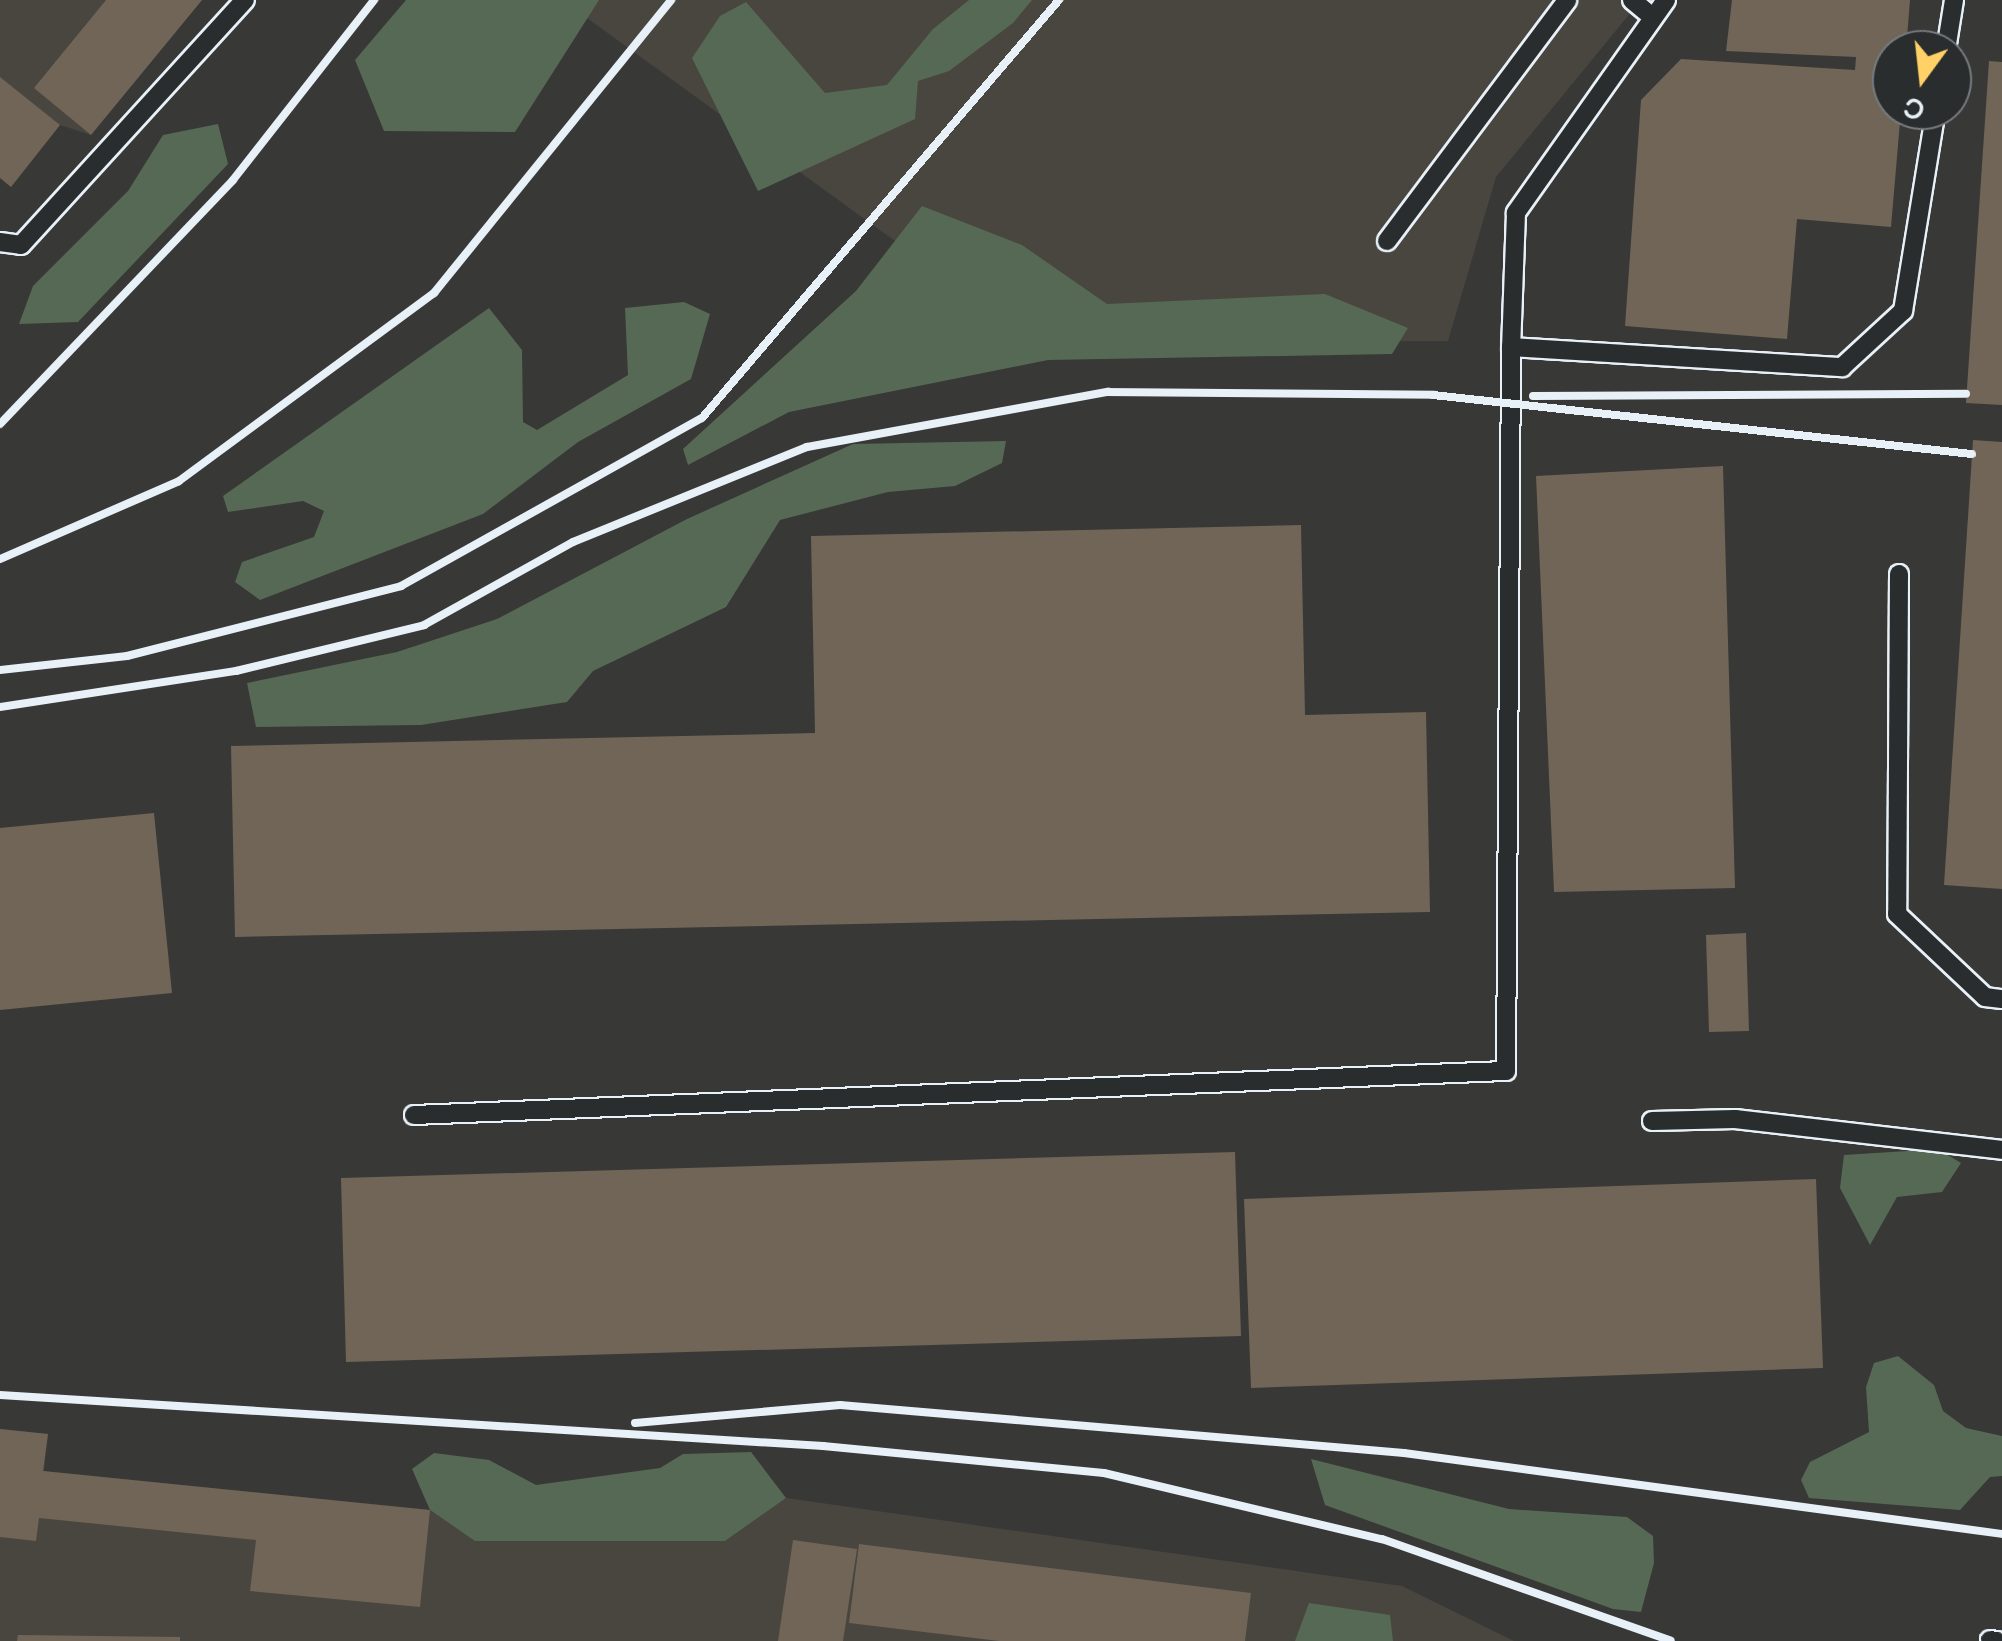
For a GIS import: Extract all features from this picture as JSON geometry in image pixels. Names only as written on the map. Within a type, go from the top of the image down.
[{"type":"lane","points":[[0,242],[21,245],[244,0]]},
{"type":"lane","points":[[1387,241],[1567,0]]},
{"type":"lane","points":[[1632,0],[1652,17]]},
{"type":"lane","points":[[414,1115],[1506,1071],[1516,213],[1666,0]]},
{"type":"lane","points":[[1949,30],[1954,0]]},
{"type":"lane","points":[[1512,347],[1842,366],[1903,311],[1933,130]]},
{"type":"lane","points":[[1899,574],[1897,914],[1985,997],[2002,999]]},
{"type":"lane","points":[[1652,1121],[1735,1119],[2002,1150]]},
{"type":"shaded area","points":[[0,0],[202,0],[91,135],[60,125],[11,187],[0,178]]},
{"type":"shaded area","points":[[562,0],[1641,0],[1496,177],[1448,341],[1033,341]]},
{"type":"shaded area","points":[[0,1429],[48,1434],[44,1471],[430,1510],[476,1541],[725,1541],[786,1498],[1402,1586],[1514,1641],[0,1641]]},
{"type":"green space","points":[[406,0],[599,0],[515,132],[384,131],[355,60]]},
{"type":"green space","points":[[969,0],[1032,0],[1013,23],[949,71],[918,81],[915,119],[758,191],[692,58],[720,16],[746,2],[825,93],[887,85],[933,29]]},
{"type":"green space","points":[[218,124],[228,164],[78,322],[19,324],[33,286],[128,191],[163,135]]},
{"type":"green space","points":[[922,206],[1022,245],[1107,304],[1325,294],[1408,328],[1392,354],[1048,360],[789,412],[688,465],[683,449],[856,291]]},
{"type":"green space","points":[[684,302],[710,314],[691,379],[578,442],[483,514],[260,600],[235,582],[242,562],[314,537],[324,511],[303,501],[228,512],[223,496],[489,308],[522,350],[523,422],[537,430],[628,375],[625,308]]},
{"type":"green space","points":[[1006,441],[1002,463],[955,486],[888,492],[780,520],[726,607],[593,671],[567,702],[421,725],[256,727],[247,683],[397,652],[497,619],[687,519],[853,444]]},
{"type":"green space","points":[[1938,1149],[1961,1163],[1942,1192],[1897,1197],[1870,1245],[1840,1188],[1844,1155]]},
{"type":"green space","points":[[1898,1356],[1934,1385],[1943,1411],[1966,1428],[2002,1436],[2002,1476],[1990,1477],[1960,1510],[1809,1498],[1801,1480],[1810,1462],[1869,1432],[1866,1387],[1874,1363]]},
{"type":"green space","points":[[751,1452],[786,1498],[725,1541],[475,1541],[430,1510],[412,1469],[434,1453],[489,1460],[536,1485],[660,1468],[683,1454]]},
{"type":"green space","points":[[1311,1459],[1509,1509],[1627,1517],[1653,1536],[1654,1563],[1641,1612],[1613,1609],[1325,1505]]},
{"type":"green space","points":[[1309,1603],[1390,1615],[1393,1641],[1295,1641]]},
{"type":"building","points":[[106,0],[202,0],[91,135],[34,88]]},
{"type":"building","points":[[1732,0],[1910,0],[1908,30],[1872,30],[1872,130],[1899,130],[1891,227],[1797,219],[1787,339],[1625,326],[1641,100],[1681,59],[1855,70],[1856,57],[1726,51]]},
{"type":"building","points":[[1989,61],[2002,62],[2002,405],[1966,403]]},
{"type":"building","points":[[0,77],[60,125],[11,187],[0,178]]},
{"type":"building","points":[[1973,440],[2002,442],[2002,889],[1944,885]]},
{"type":"building","points":[[1723,466],[1735,888],[1554,892],[1536,476]]},
{"type":"building","points":[[1301,525],[1305,715],[1426,712],[1430,912],[235,937],[231,746],[815,733],[811,536]]},
{"type":"building","points":[[154,813],[172,993],[0,1010],[0,828]]},
{"type":"building","points":[[1746,933],[1749,1031],[1709,1032],[1706,935]]},
{"type":"building","points":[[1235,1152],[1241,1336],[346,1362],[341,1178]]},
{"type":"building","points":[[1816,1179],[1823,1368],[1251,1388],[1244,1199]]},
{"type":"building","points":[[0,1429],[48,1434],[43,1471],[430,1510],[420,1607],[250,1591],[256,1540],[39,1518],[36,1541],[0,1537]]},
{"type":"building","points":[[793,1540],[857,1549],[843,1641],[778,1641]]},
{"type":"building","points":[[859,1544],[1251,1593],[1245,1641],[999,1641],[849,1623]]},
{"type":"building","points":[[18,1635],[180,1637],[180,1641],[17,1641]]},
{"type":"railway","points":[[0,424],[233,180],[374,0]]},
{"type":"railway","points":[[0,559],[179,481],[434,293],[671,0]]},
{"type":"railway","points":[[0,670],[127,656],[401,586],[702,418],[1059,0]]},
{"type":"railway","points":[[0,707],[236,671],[424,625],[573,542],[807,447],[1108,392],[1433,395],[1972,454]]},
{"type":"railway","points":[[1533,396],[1966,394]]},
{"type":"railway","points":[[0,1395],[823,1446],[1104,1473],[1382,1539],[1671,1641]]},
{"type":"railway","points":[[635,1423],[840,1405],[1404,1453],[2002,1534]]}]
